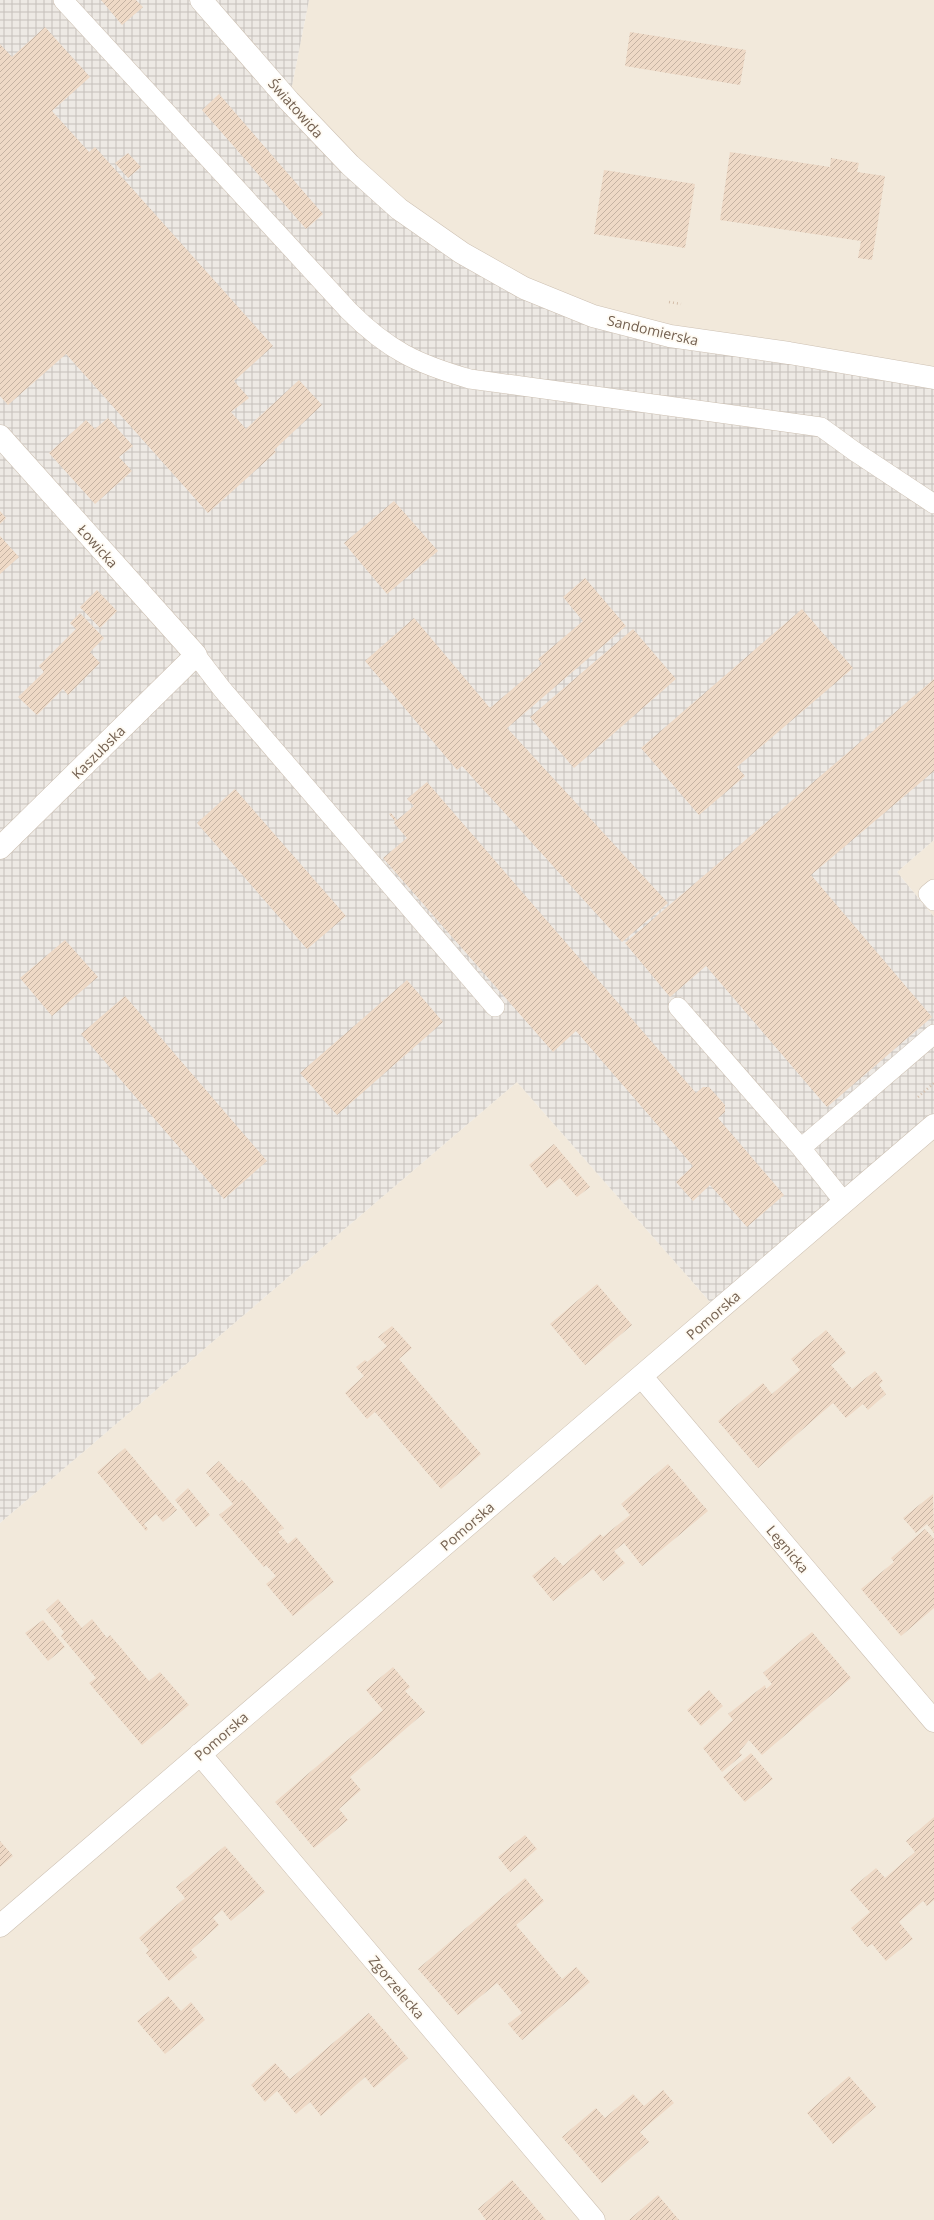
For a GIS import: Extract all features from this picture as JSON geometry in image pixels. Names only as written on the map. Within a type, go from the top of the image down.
[{"type":"street","name":"Światowida","points":[[201,0],[289,101],[350,165],[398,209]]},
{"type":"street","name":"Sandomierska","points":[[398,209],[462,253],[524,288],[593,316],[670,336],[789,353],[934,378]]},
{"type":"street","name":"Łowicka","points":[[0,436],[196,655]]},
{"type":"street","name":"Kaszubska","points":[[0,848],[196,655]]},
{"type":"street","name":"Pomorska","points":[[0,1926],[934,1125]]},
{"type":"street","name":"Legnicka","points":[[642,1377],[934,1721]]},
{"type":"street","name":"Zgorzelecka","points":[[200,1754],[594,2220]]},
{"type":"lane","points":[[63,0],[349,311],[370,332],[401,354],[444,371],[470,379],[822,427],[854,451],[934,504]]},
{"type":"lane","points":[[196,655],[222,689],[495,1007]]},
{"type":"lane","points":[[934,889],[928,894],[934,901]]},
{"type":"lane","points":[[678,1007],[801,1148],[844,1202]]},
{"type":"lane","points":[[801,1148],[934,1034]]},
{"type":"path","points":[[661,300],[682,305]]},
{"type":"shaded area","points":[[0,0],[309,0],[289,101],[399,209],[593,316],[934,378],[934,840],[897,872],[934,917],[934,1125],[718,1311],[517,1082],[0,1523]]},
{"type":"shaded area","points":[[309,0],[934,0],[934,378],[670,336],[462,253],[289,101]]},
{"type":"shaded area","points":[[934,840],[934,917],[897,872]]},
{"type":"shaded area","points":[[517,1082],[718,1311],[934,1125],[934,2220],[0,2220],[0,1523]]},
{"type":"building","points":[[101,0],[136,0],[143,7],[122,25]]},
{"type":"building","points":[[45,27],[90,77],[52,111],[89,152],[95,147],[273,346],[234,381],[249,398],[231,412],[246,429],[299,380],[322,405],[274,450],[276,452],[208,513],[66,354],[8,405],[0,396],[0,44],[12,57]]},
{"type":"building","points":[[630,32],[746,50],[740,85],[625,66]]},
{"type":"building","points":[[219,94],[323,214],[306,229],[202,110]]},
{"type":"building","points":[[730,152],[830,167],[831,158],[859,163],[857,172],[885,176],[872,260],[858,258],[861,241],[720,220]]},
{"type":"building","points":[[128,153],[141,167],[128,178],[115,163]]},
{"type":"building","points":[[604,170],[695,184],[685,248],[594,234]]},
{"type":"building","points":[[108,418],[133,446],[119,457],[132,471],[95,504],[49,453],[86,420],[95,429]]},
{"type":"building","points":[[394,501],[438,551],[387,594],[344,543]]},
{"type":"building","points":[[0,511],[6,518],[0,524]]},
{"type":"building","points":[[0,536],[19,557],[0,574]]},
{"type":"building","points":[[585,578],[626,626],[507,728],[668,903],[622,942],[462,766],[457,770],[365,661],[414,618],[490,708],[542,664],[538,659],[583,621],[563,597]]},
{"type":"building","points":[[97,590],[117,611],[100,628],[80,607]]},
{"type":"building","points":[[802,609],[853,668],[737,767],[745,776],[699,815],[641,748]]},
{"type":"building","points":[[80,613],[104,638],[90,652],[100,663],[68,695],[63,689],[37,715],[18,697],[44,672],[39,666],[76,629],[70,623]]},
{"type":"building","points":[[633,629],[676,679],[574,768],[530,717]]},
{"type":"building","points":[[934,679],[934,771],[811,875],[932,1017],[827,1107],[706,966],[670,997],[625,943]]},
{"type":"building","points":[[427,782],[696,1093],[703,1087],[709,1087],[725,1105],[725,1112],[718,1118],[784,1195],[747,1227],[710,1185],[693,1201],[676,1182],[693,1166],[576,1031],[553,1052],[383,858],[407,838],[394,823],[395,821],[389,814],[391,813],[397,820],[414,806],[407,799]]},
{"type":"building","points":[[235,789],[346,916],[307,949],[197,823]]},
{"type":"building","points":[[65,940],[98,977],[52,1016],[20,978]]},
{"type":"building","points":[[407,980],[443,1022],[337,1115],[300,1073]]},
{"type":"building","points":[[125,996],[267,1161],[224,1199],[81,1034]]},
{"type":"building","points":[[554,1144],[590,1187],[577,1197],[560,1178],[547,1188],[529,1165]]},
{"type":"building","points":[[597,1284],[632,1325],[585,1365],[550,1324]]},
{"type":"building","points":[[392,1326],[412,1348],[399,1359],[481,1454],[441,1489],[375,1412],[367,1419],[345,1393],[364,1376],[356,1367],[365,1360],[367,1362],[387,1346],[378,1337]]},
{"type":"building","points":[[826,1330],[846,1353],[831,1365],[852,1389],[875,1371],[883,1381],[879,1385],[886,1394],[868,1410],[863,1404],[846,1418],[833,1403],[758,1468],[718,1421],[763,1383],[772,1394],[800,1370],[791,1359]]},
{"type":"building","points":[[125,1448],[177,1510],[163,1522],[156,1514],[144,1524],[148,1529],[146,1531],[97,1472]]},
{"type":"building","points":[[219,1461],[239,1483],[242,1480],[284,1528],[278,1532],[288,1544],[296,1537],[334,1582],[293,1616],[266,1584],[276,1576],[266,1565],[264,1567],[219,1515],[233,1504],[206,1473]]},
{"type":"building","points":[[668,1464],[708,1511],[642,1566],[624,1543],[614,1551],[625,1563],[603,1581],[593,1569],[553,1601],[532,1576],[555,1557],[563,1566],[600,1534],[603,1537],[630,1515],[621,1504]]},
{"type":"building","points":[[188,1488],[210,1515],[196,1527],[175,1500]]},
{"type":"building","points":[[933,1494],[934,1533],[927,1524],[916,1533],[903,1518]]},
{"type":"building","points":[[925,1529],[934,1539],[934,1608],[901,1636],[861,1589],[894,1562],[891,1558]]},
{"type":"building","points":[[58,1599],[82,1628],[92,1619],[107,1638],[110,1635],[149,1681],[160,1672],[189,1705],[142,1745],[89,1683],[96,1678],[61,1636],[64,1632],[46,1610]]},
{"type":"building","points":[[43,1620],[65,1647],[48,1661],[25,1633]]},
{"type":"building","points":[[812,1632],[851,1678],[762,1755],[749,1740],[739,1752],[742,1755],[722,1772],[703,1748],[733,1720],[728,1714],[765,1685],[766,1689],[772,1684],[763,1673]]},
{"type":"building","points":[[393,1667],[410,1687],[405,1691],[425,1712],[350,1777],[361,1790],[339,1809],[348,1820],[314,1848],[275,1802],[383,1710],[366,1690]]},
{"type":"building","points":[[709,1690],[723,1706],[701,1726],[687,1710]]},
{"type":"building","points":[[751,1753],[773,1779],[745,1802],[723,1777]]},
{"type":"building","points":[[934,1817],[934,1900],[927,1906],[923,1901],[899,1922],[913,1939],[886,1961],[872,1944],[867,1947],[851,1928],[870,1912],[850,1890],[876,1868],[885,1878],[915,1852],[906,1841]]},
{"type":"building","points":[[525,1835],[537,1849],[510,1872],[498,1857]]},
{"type":"building","points":[[0,1841],[13,1856],[0,1867]]},
{"type":"building","points":[[225,1846],[265,1892],[231,1921],[222,1910],[213,1918],[219,1925],[191,1950],[197,1957],[169,1981],[146,1953],[149,1950],[139,1938],[185,1898],[176,1887]]},
{"type":"building","points":[[525,1878],[544,1901],[516,1925],[562,1979],[576,1967],[590,1982],[522,2040],[508,2024],[522,2013],[497,1983],[458,2015],[418,1969]]},
{"type":"building","points":[[168,1996],[181,2011],[191,2002],[205,2020],[165,2054],[137,2021]]},
{"type":"building","points":[[369,2013],[408,2058],[374,2088],[365,2077],[321,2116],[310,2102],[296,2114],[277,2091],[265,2102],[251,2085],[275,2063],[290,2079]]},
{"type":"building","points":[[849,2076],[876,2107],[833,2144],[807,2113]]},
{"type":"building","points":[[663,2090],[674,2103],[640,2132],[649,2142],[602,2183],[562,2137],[596,2108],[605,2118],[633,2094],[644,2106]]},
{"type":"building","points":[[512,2180],[546,2220],[486,2220],[478,2209]]},
{"type":"building","points":[[658,2195],[679,2220],[629,2220]]}]
